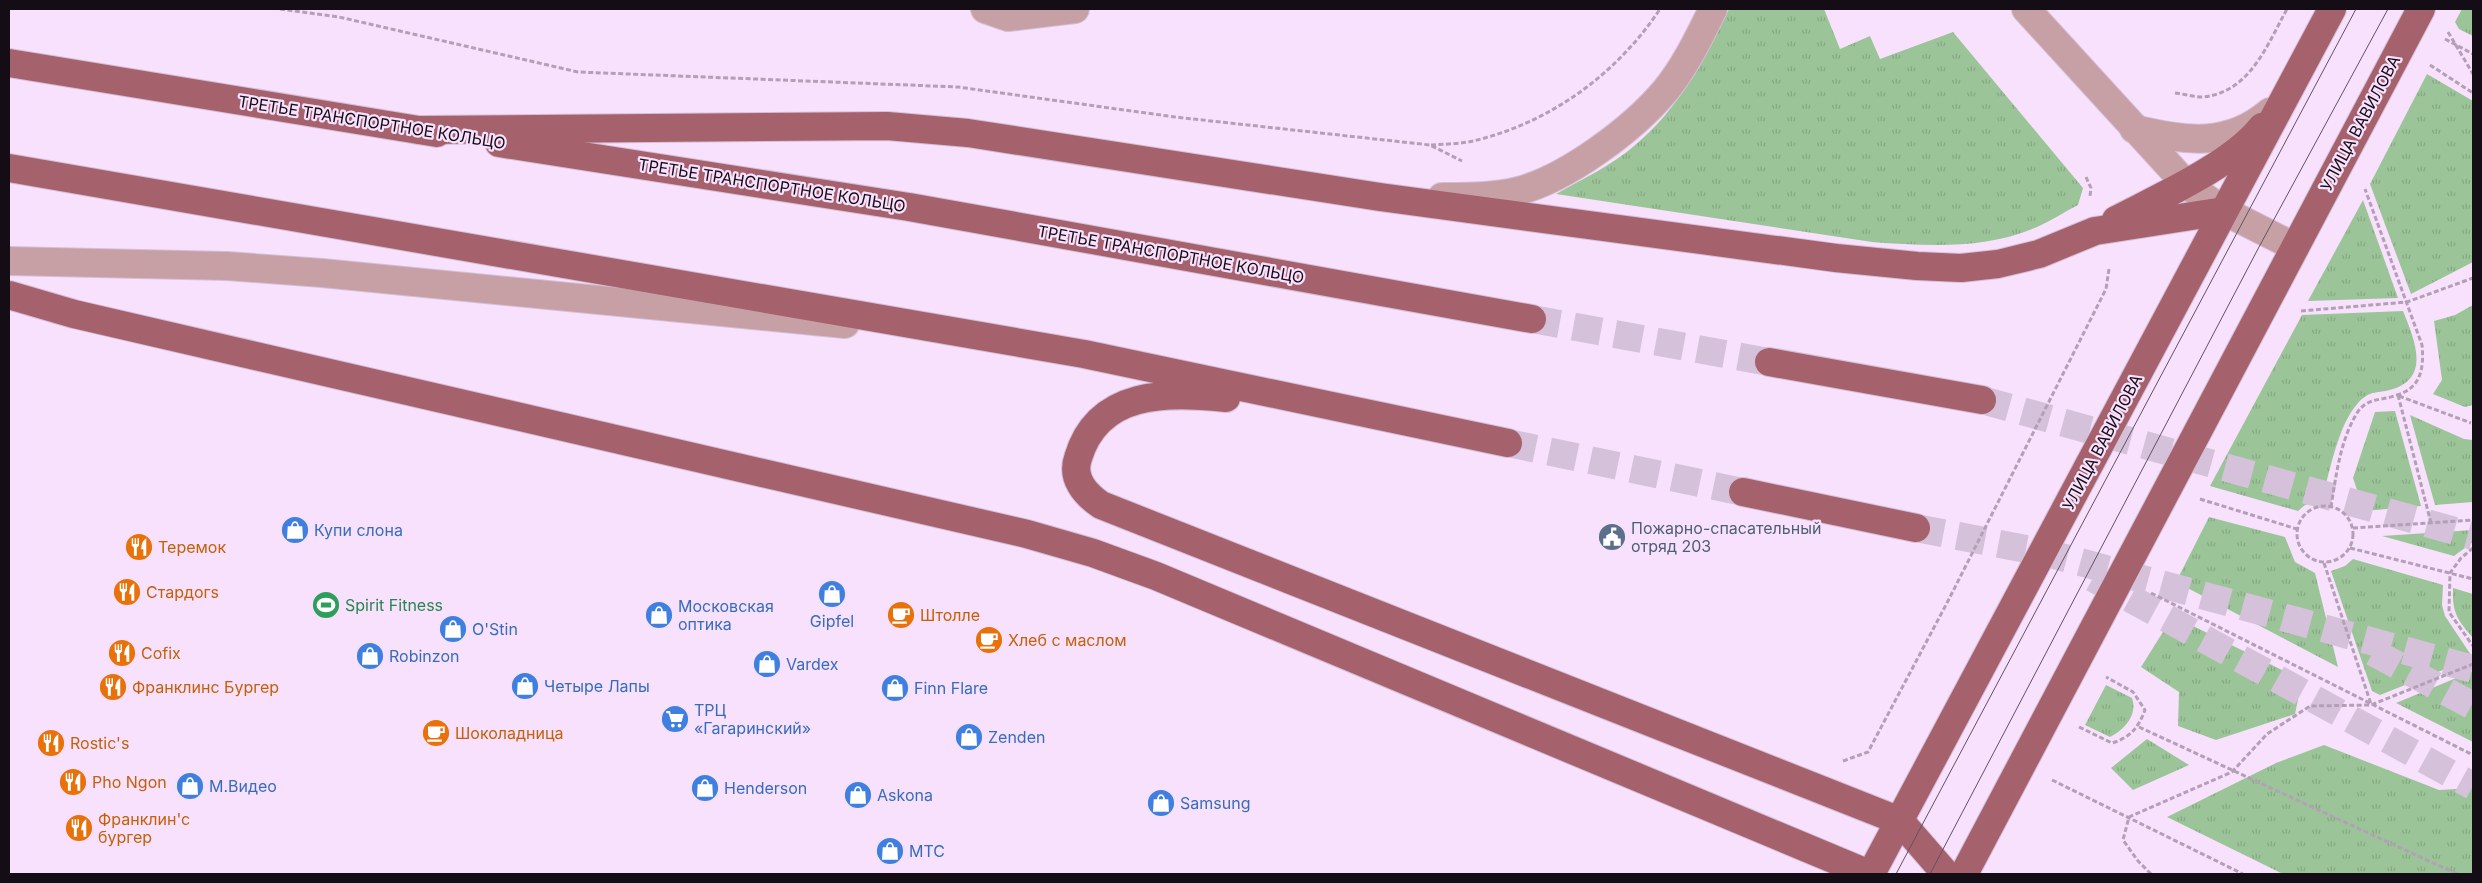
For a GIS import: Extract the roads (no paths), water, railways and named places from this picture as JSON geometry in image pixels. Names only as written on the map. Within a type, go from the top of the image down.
[{"type":"main road","name":"УЛИЦА ВАВИЛОВА","points":[[1870,874],[1900,822],[2332,9]]},
{"type":"main road","name":"УЛИЦА ВАВИЛОВА","points":[[1964,874],[2421,9]]},
{"type":"main road","name":"ТРЕТЬЕ ТРАНСПОРТНОЕ КОЛЬЦО","points":[[9,63],[909,207],[1532,319]]},
{"type":"main road","points":[[420,130],[887,126],[968,133],[1380,197],[1836,258],[1917,266],[1961,268],[1998,264],[2040,254],[2095,231],[2186,184],[2223,160],[2257,134],[2282,102]]},
{"type":"main road","points":[[9,168],[1084,354],[1508,443]]},
{"type":"main road","points":[[2095,231],[2224,211]]},
{"type":"main road","points":[[9,295],[74,314],[1027,534],[1093,553],[1166,580],[1870,874]]},
{"type":"main road","points":[[1769,362],[1982,400]]},
{"type":"main road","points":[[1366,414],[1200,396],[1156,396],[1128,402],[1106,412],[1090,429],[1081,445],[1075,465],[1079,482],[1086,495],[1101,505],[1900,822],[1946,874]]},
{"type":"main road","points":[[1743,492],[1916,528]]},
{"type":"street","points":[[985,9],[1008,17],[1075,9]]},
{"type":"street","points":[[1380,197],[1474,197],[1519,191],[1578,164],[1621,133],[1665,91],[1694,47],[1713,9]]},
{"type":"street","points":[[2026,9],[2186,184],[2224,211],[2294,247]]},
{"type":"street","points":[[2134,129],[2170,138],[2199,140],[2253,127],[2282,102]]},
{"type":"street","points":[[9,261],[227,266],[322,273],[995,338]]},
{"type":"tunnel","points":[[1532,319],[1769,362]]},
{"type":"tunnel","points":[[1982,400],[2473,536]]},
{"type":"tunnel","points":[[1508,443],[1743,492]]},
{"type":"tunnel","points":[[1916,528],[2047,553],[2473,669]]},
{"type":"tunnel","points":[[2093,578],[2473,786]]},
{"type":"tunnel","points":[[2373,652],[2473,706]]},
{"type":"tram line","points":[[1896,874],[2356,9]]},
{"type":"tram line","points":[[1930,874],[2259,247],[2388,9]]},
{"type":"place","name":"Купи слона","points":[[295,530]]},
{"type":"place","name":"Пожарно-спасательный отряд 203","points":[[1612,537]]},
{"type":"place","name":"Теремок","points":[[139,547]]},
{"type":"place","name":"Стардогs","points":[[127,592]]},
{"type":"place","name":"Gipfel","points":[[832,594]]},
{"type":"place","name":"Spirit Fitness","points":[[326,605]]},
{"type":"place","name":"Московская оптика","points":[[659,615]]},
{"type":"place","name":"Штолле","points":[[901,615]]},
{"type":"place","name":"O'Stin","points":[[453,629]]},
{"type":"place","name":"Хлеб с маслом","points":[[989,640]]},
{"type":"place","name":"Cofix","points":[[122,653]]},
{"type":"place","name":"Robinzon","points":[[370,656]]},
{"type":"place","name":"Vardex","points":[[767,664]]},
{"type":"place","name":"Четыре Лапы","points":[[525,686]]},
{"type":"place","name":"Франклинс Бургер","points":[[113,687]]},
{"type":"place","name":"Finn Flare","points":[[895,688]]},
{"type":"place","name":"ТРЦ «Гагаринский»","points":[[675,719]]},
{"type":"place","name":"Шоколадница","points":[[436,733]]},
{"type":"place","name":"Zenden","points":[[969,737]]},
{"type":"place","name":"Rostic's","points":[[51,743]]},
{"type":"place","name":"Pho Ngon","points":[[73,782]]},
{"type":"place","name":"М.Видео","points":[[190,786]]},
{"type":"place","name":"Henderson","points":[[705,788]]},
{"type":"place","name":"Askona","points":[[858,795]]},
{"type":"place","name":"Samsung","points":[[1161,803]]},
{"type":"place","name":"Франклин'с бургер","points":[[79,828]]},
{"type":"place","name":"МТС","points":[[890,851]]}]
